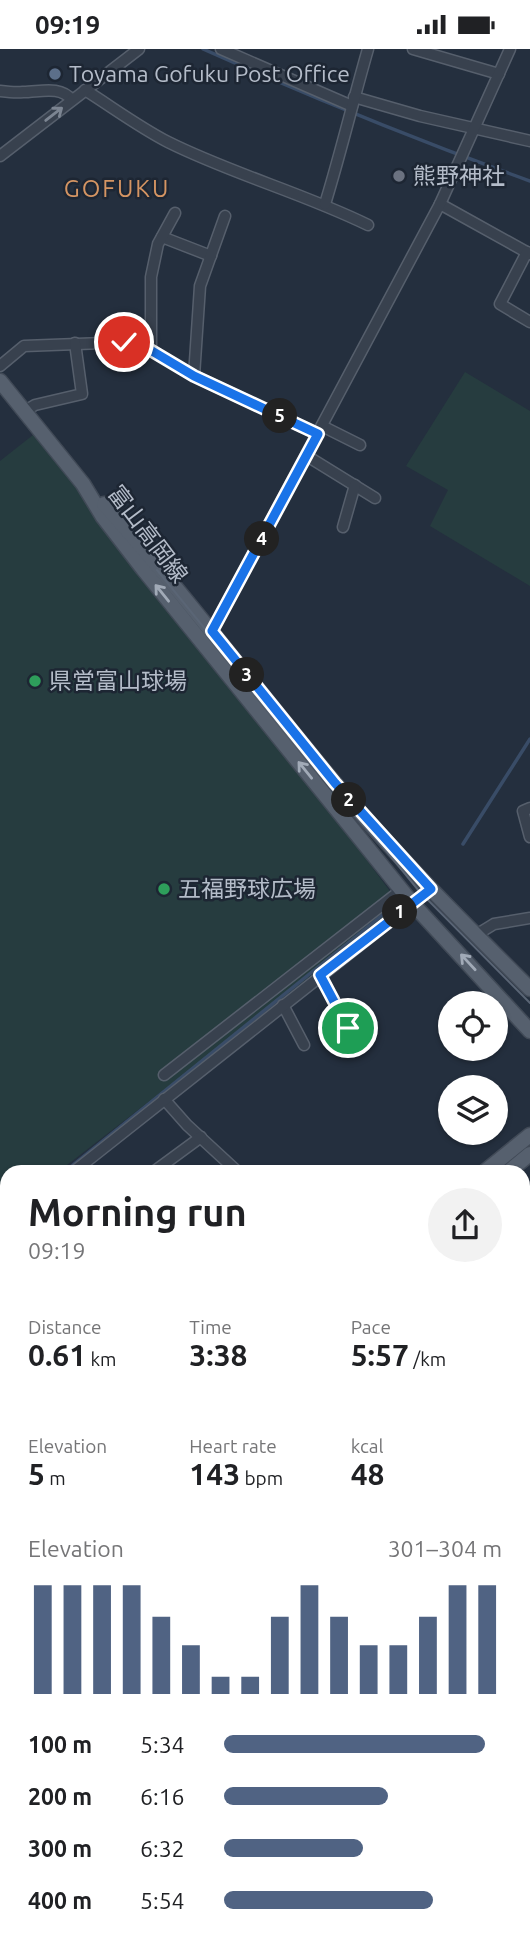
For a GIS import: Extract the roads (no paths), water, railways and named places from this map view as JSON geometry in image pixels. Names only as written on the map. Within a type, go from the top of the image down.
[{"type":"main road","points":[[0,381],[83,484]]},
{"type":"main road","name":"富山高岡線","points":[[83,484],[145,550],[340,790],[431,889],[530,989]]},
{"type":"main road","name":"富山高岡線","points":[[83,484],[103,517],[143,569],[412,903],[530,1031]]},
{"type":"main road","points":[[493,1165],[530,1135]]},
{"type":"street","points":[[0,156],[139,49]]},
{"type":"street","points":[[221,49],[353,101],[530,141]]},
{"type":"street","points":[[325,204],[346,137],[368,49]]},
{"type":"street","points":[[413,49],[499,74]]},
{"type":"street","points":[[212,631],[440,204],[510,49]]},
{"type":"street","points":[[0,91],[52,90],[66,93],[72,100]]},
{"type":"street","points":[[85,90],[167,142],[283,190],[325,204],[368,225]]},
{"type":"street","points":[[440,204],[529,253],[500,304],[530,322]]},
{"type":"street","points":[[151,351],[151,278],[158,244],[175,213]]},
{"type":"street","points":[[194,376],[200,286],[225,216]]},
{"type":"street","points":[[162,237],[211,256]]},
{"type":"street","points":[[0,366],[24,346],[130,342],[194,376],[360,445]]},
{"type":"street","points":[[29,417],[35,405],[82,394],[75,343]]},
{"type":"street","points":[[307,456],[375,498]]},
{"type":"street","points":[[344,527],[355,485]]},
{"type":"street","points":[[530,808],[523,811],[530,837]]},
{"type":"street","points":[[82,1165],[431,889]]},
{"type":"street","points":[[164,1075],[395,895]]},
{"type":"street","points":[[476,935],[494,924],[530,918]]},
{"type":"street","points":[[320,975],[348,1028]]},
{"type":"street","points":[[283,1005],[304,1045]]},
{"type":"street","points":[[164,1099],[231,1165]]},
{"type":"street","points":[[166,1165],[201,1137]]},
{"type":"waterway","points":[[203,49],[365,118],[530,181]]},
{"type":"waterway","points":[[463,844],[530,739]]},
{"type":"waterway","points":[[73,1165],[395,905]]},
{"type":"tram line","points":[[157,570],[419,891],[530,1003]]},
{"type":"place","name":"Toyama Gofuku Post Office","points":[[55,74]]},
{"type":"place","name":"熊野神社","points":[[399,176]]},
{"type":"place","name":"県営富山球場","points":[[35,681]]},
{"type":"place","name":"五福野球広場","points":[[164,889]]},
{"type":"district","name":"GOFUKU","points":[[117,189]]}]
